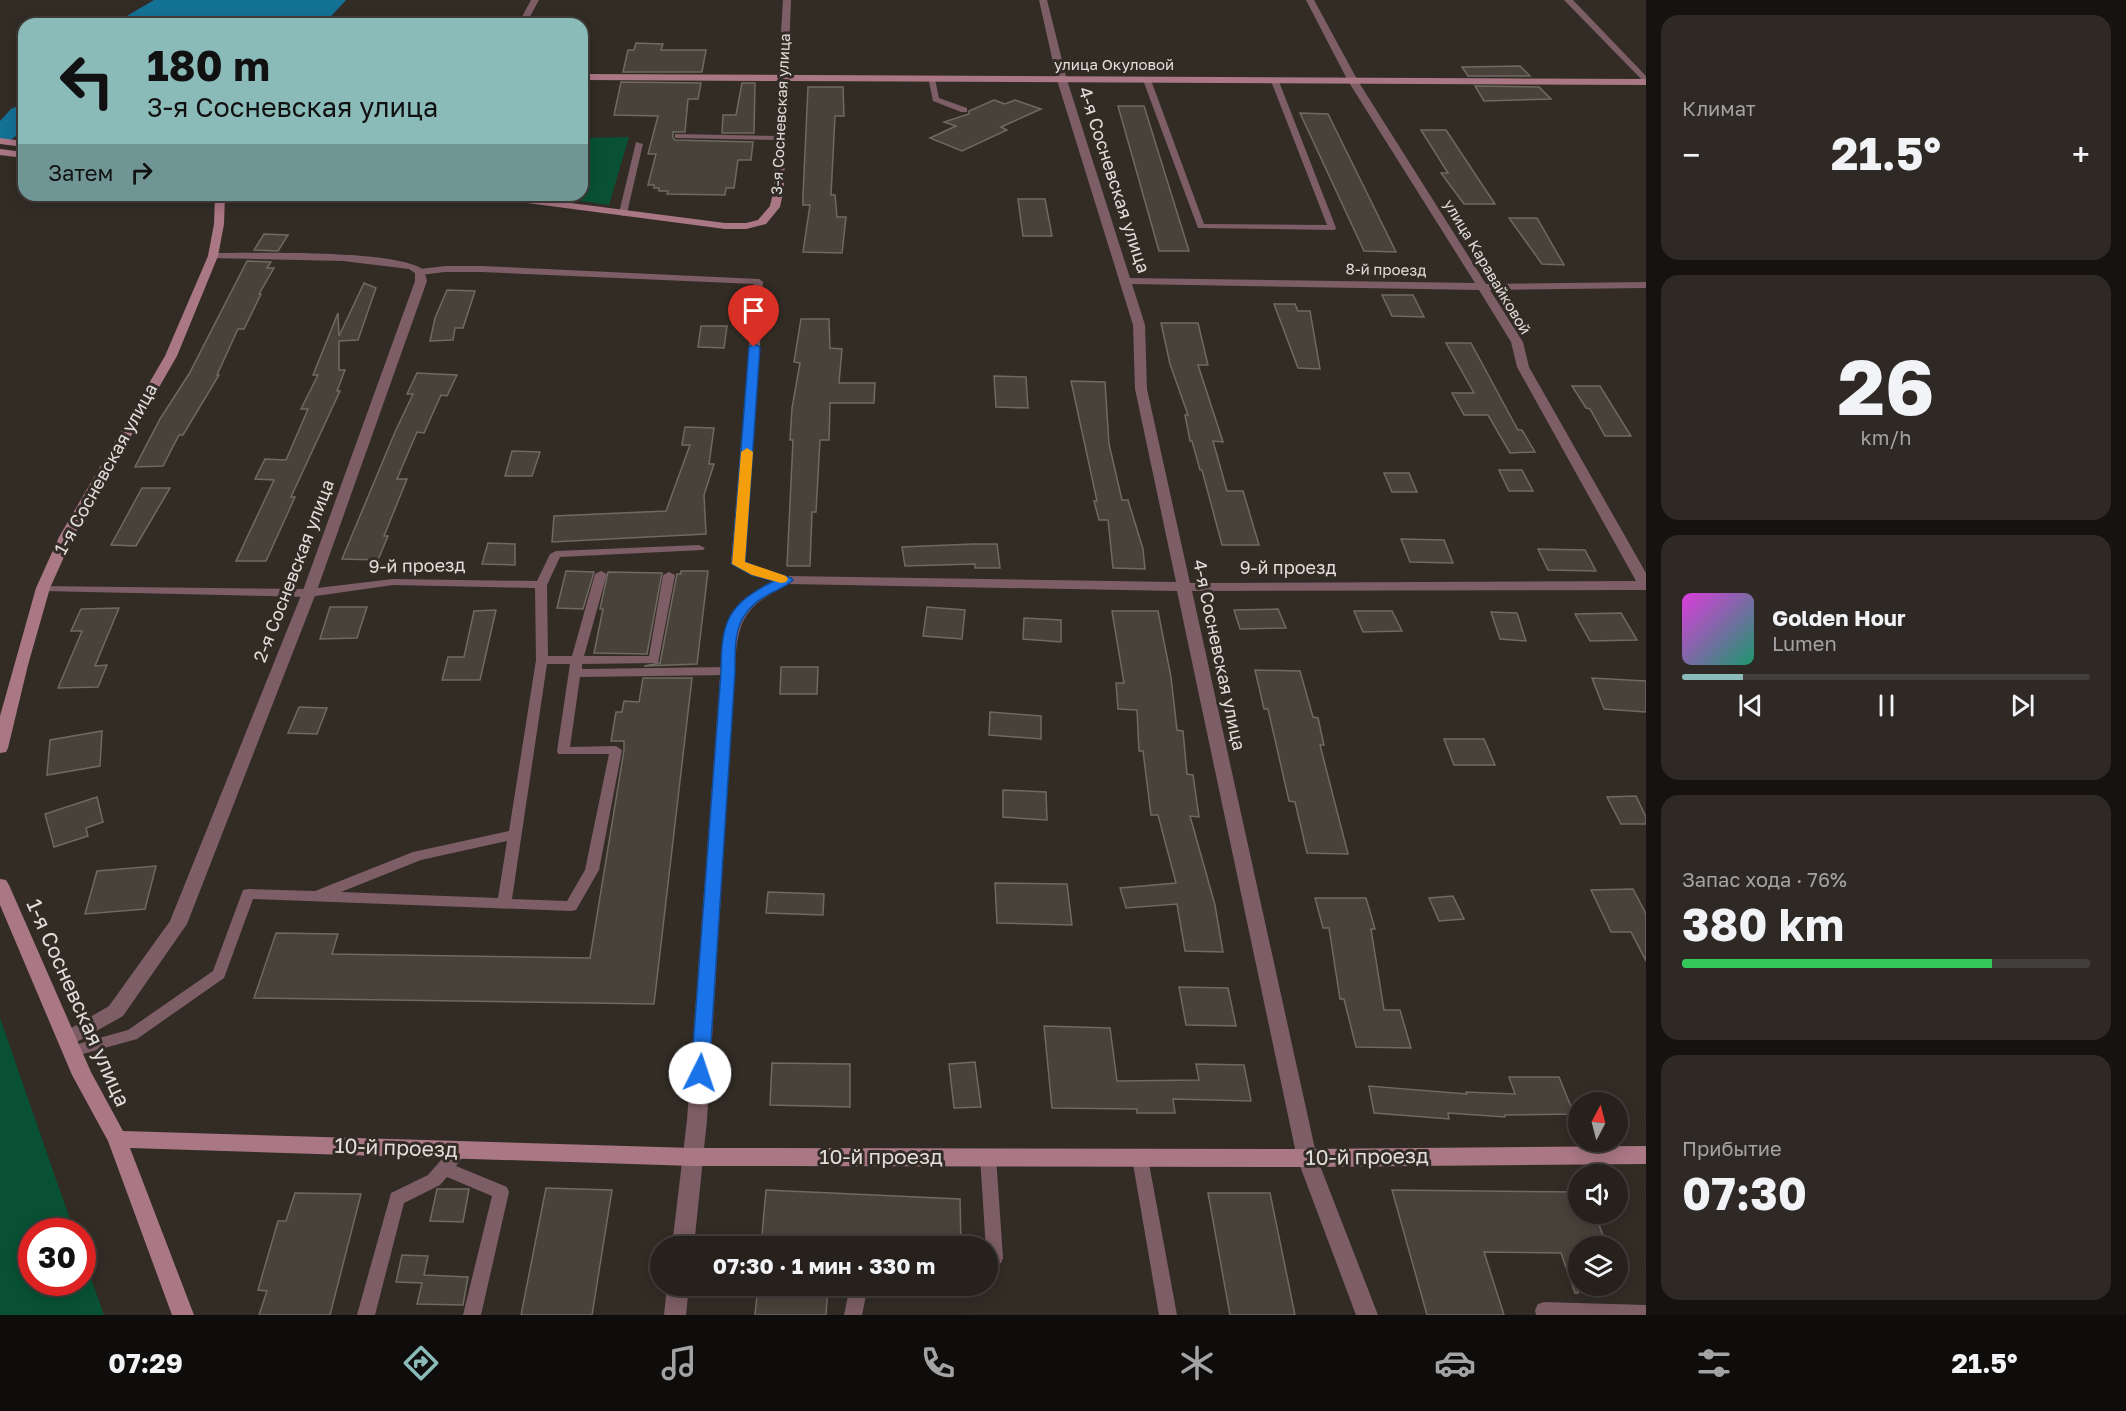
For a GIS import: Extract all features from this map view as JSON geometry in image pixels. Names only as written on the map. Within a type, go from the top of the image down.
[{"type":"main road","name":"улица Окуловой","points":[[588,77],[1646,81]]},
{"type":"main road","name":"3-я Сосневская улица","points":[[623,213],[725,226],[746,226],[762,222],[775,207],[783,79]]},
{"type":"main road","points":[[0,141],[18,143]]},
{"type":"main road","points":[[0,152],[18,154]]},
{"type":"main road","name":"1-я Сосневская улица","points":[[0,748],[20,665],[43,588],[66,537],[171,356],[213,256],[219,224],[220,201]]},
{"type":"main road","points":[[531,201],[623,213]]},
{"type":"main road","name":"1-я Сосневская улица","points":[[0,885],[81,1075],[117,1139]]},
{"type":"main road","points":[[117,1139],[183,1315]]},
{"type":"main road","name":"10-й проезд","points":[[117,1139],[693,1157],[1307,1158],[1646,1155]]},
{"type":"street","points":[[525,18],[535,0]]},
{"type":"street","name":"3-я Сосневская улица","points":[[783,79],[787,0]]},
{"type":"street","name":"4-я Сосневская улица","points":[[1043,0],[1062,80],[1139,325],[1141,389],[1307,1158],[1367,1315]]},
{"type":"street","name":"улица Каравайковой","points":[[1310,0],[1353,81],[1517,342],[1522,367],[1646,585]]},
{"type":"street","points":[[1568,0],[1646,81]]},
{"type":"street","points":[[213,256],[343,258],[412,266],[420,272]]},
{"type":"street","name":"2-я Сосневская улица","points":[[70,1045],[116,1011],[178,924],[309,593],[421,281],[420,272]]},
{"type":"street","name":"8-й проезд","points":[[1126,280],[1484,287],[1646,285]]},
{"type":"street","points":[[758,302],[738,564],[756,572],[786,580]]},
{"type":"street","points":[[684,1236],[693,1157],[728,672],[728,642],[733,620],[758,594],[786,580]]},
{"type":"street","name":"9-й проезд","points":[[786,580],[1185,587],[1646,585]]},
{"type":"street","points":[[675,1315],[677,1296]]},
{"type":"lane","points":[[931,79],[936,99],[964,110]]},
{"type":"lane","points":[[1147,80],[1201,226],[1332,228],[1275,81]]},
{"type":"lane","points":[[678,136],[781,138]]},
{"type":"lane","points":[[623,213],[639,144]]},
{"type":"lane","points":[[420,272],[482,269],[759,282],[758,302]]},
{"type":"lane","points":[[504,904],[542,660],[541,585],[556,554],[699,548]]},
{"type":"lane","points":[[70,1045],[132,1035],[219,974],[248,894],[571,906],[592,870],[616,750],[563,751],[576,667],[601,574]]},
{"type":"lane","points":[[576,667],[654,660],[669,575]]},
{"type":"lane","name":"9-й проезд","points":[[43,588],[309,593],[393,582],[541,585]]},
{"type":"lane","points":[[542,660],[576,667],[728,672]]},
{"type":"lane","points":[[316,897],[418,856],[515,834]]},
{"type":"lane","points":[[366,1315],[397,1198],[434,1180],[460,1150]]},
{"type":"lane","points":[[988,1156],[993,1236]]},
{"type":"lane","points":[[1140,1158],[1168,1315]]},
{"type":"lane","points":[[444,1168],[501,1192],[472,1315]]},
{"type":"lane","points":[[853,1315],[857,1296]]},
{"type":"lane","points":[[1545,1315],[1544,1311],[1646,1313]]},
{"type":"green space","points":[[629,137],[609,205],[580,201],[588,201],[588,138]]},
{"type":"green space","points":[[0,1018],[69,1218],[18,1218],[18,1296],[96,1296],[96,1293],[104,1315],[0,1315]]},
{"type":"water","points":[[154,0],[346,0],[330,18],[123,18]]},
{"type":"water","points":[[18,106],[18,130],[0,127],[0,121],[11,109]]},
{"type":"building","points":[[636,43],[663,44],[661,50],[706,50],[702,72],[623,72],[628,50],[634,50]]},
{"type":"building","points":[[1520,66],[1530,76],[1468,76],[1462,67]]},
{"type":"building","points":[[621,82],[701,83],[698,99],[688,99],[685,132],[673,132],[673,138],[675,140],[753,142],[751,160],[738,160],[734,188],[726,188],[725,195],[667,194],[668,191],[659,191],[659,188],[654,188],[654,185],[648,185],[656,154],[648,154],[658,116],[614,115]]},
{"type":"building","points":[[742,83],[755,83],[754,133],[722,133],[723,115],[736,115]]},
{"type":"building","points":[[1475,86],[1539,87],[1551,99],[1484,101]]},
{"type":"building","points":[[808,87],[843,87],[844,116],[835,116],[831,195],[835,195],[837,217],[846,217],[842,253],[803,252],[810,205],[803,205]]},
{"type":"building","points":[[994,100],[1005,104],[1015,100],[1041,109],[1001,127],[1007,130],[962,151],[930,138],[956,126],[944,122],[969,114],[969,111]]},
{"type":"building","points":[[1118,106],[1144,106],[1189,251],[1159,251]]},
{"type":"building","points":[[1300,113],[1328,114],[1396,252],[1364,251]]},
{"type":"building","points":[[1421,130],[1446,130],[1495,204],[1464,204],[1441,173],[1448,173]]},
{"type":"building","points":[[1018,199],[1045,199],[1052,236],[1023,236]]},
{"type":"building","points":[[1509,218],[1537,218],[1564,265],[1542,264]]},
{"type":"building","points":[[264,234],[288,235],[278,251],[254,250]]},
{"type":"building","points":[[247,261],[271,262],[267,268],[274,268],[259,294],[261,294],[244,329],[238,329],[217,375],[219,375],[183,435],[179,435],[163,466],[135,467],[160,419],[189,374]]},
{"type":"building","points":[[364,283],[376,288],[358,340],[339,341],[339,370],[345,370],[337,391],[340,391],[291,497],[295,497],[266,561],[236,561],[274,480],[255,479],[265,459],[286,460],[308,409],[301,409],[318,375],[313,375],[338,313],[339,336]]},
{"type":"building","points":[[447,290],[475,291],[463,328],[455,328],[453,340],[430,341],[435,318]]},
{"type":"building","points":[[1382,295],[1413,295],[1424,317],[1392,316]]},
{"type":"building","points":[[1274,304],[1295,304],[1298,311],[1310,311],[1320,369],[1298,368]]},
{"type":"building","points":[[801,319],[829,319],[830,348],[842,349],[839,383],[875,383],[874,403],[830,403],[829,440],[820,440],[816,512],[812,512],[810,566],[787,566],[793,440],[790,440],[792,408],[800,363],[794,362]]},
{"type":"building","points":[[1161,323],[1198,323],[1208,365],[1198,365],[1223,442],[1213,441],[1227,491],[1243,491],[1259,545],[1222,545],[1202,470],[1200,470],[1192,441],[1190,441],[1185,415],[1188,415],[1170,364]]},
{"type":"building","points":[[701,326],[727,326],[724,348],[698,347]]},
{"type":"building","points":[[1446,343],[1471,343],[1518,430],[1522,430],[1535,452],[1510,453],[1488,415],[1464,415],[1452,393],[1474,393]]},
{"type":"building","points":[[417,373],[457,375],[447,396],[441,395],[424,433],[417,432],[397,479],[407,479],[384,536],[388,536],[378,560],[342,559],[413,394],[407,394]]},
{"type":"building","points":[[994,376],[1026,377],[1028,408],[996,407]]},
{"type":"building","points":[[1071,381],[1105,382],[1109,444],[1122,500],[1128,500],[1143,549],[1145,569],[1113,568],[1108,520],[1099,520]]},
{"type":"building","points":[[1572,386],[1600,386],[1631,436],[1605,436],[1590,409],[1586,408]]},
{"type":"building","points":[[685,427],[714,428],[709,464],[714,464],[704,495],[706,534],[552,542],[554,516],[666,511],[690,445],[682,445]]},
{"type":"building","points":[[512,451],[540,452],[532,476],[505,476]]},
{"type":"building","points":[[1499,470],[1522,470],[1533,491],[1509,491]]},
{"type":"building","points":[[1384,473],[1409,473],[1417,492],[1392,492]]},
{"type":"building","points":[[142,488],[170,488],[136,546],[111,545]]},
{"type":"building","points":[[1401,539],[1444,540],[1453,563],[1410,562]]},
{"type":"building","points":[[488,543],[515,544],[515,565],[482,564]]},
{"type":"building","points":[[997,544],[1000,568],[975,568],[975,564],[905,566],[902,547]]},
{"type":"building","points":[[1538,549],[1585,550],[1596,571],[1548,570]]},
{"type":"building","points":[[566,571],[594,572],[583,609],[557,608]]},
{"type":"building","points":[[681,571],[708,571],[697,664],[644,666],[660,663],[677,574],[681,574]]},
{"type":"building","points":[[608,572],[662,573],[647,654],[594,653]]},
{"type":"building","points":[[330,607],[367,607],[357,638],[320,639]]},
{"type":"building","points":[[927,607],[965,610],[962,639],[923,636]]},
{"type":"building","points":[[119,608],[95,666],[107,665],[98,687],[58,688],[82,631],[71,631],[81,609]]},
{"type":"building","points":[[1278,609],[1286,628],[1240,629],[1234,610]]},
{"type":"building","points":[[496,610],[480,680],[442,680],[448,657],[464,657],[474,611]]},
{"type":"building","points":[[1112,611],[1158,611],[1171,677],[1177,730],[1183,731],[1187,774],[1193,775],[1199,817],[1190,816],[1215,905],[1223,952],[1185,951],[1177,904],[1126,908],[1120,888],[1176,883],[1158,815],[1151,815],[1143,751],[1139,751],[1137,710],[1118,709],[1116,683],[1124,683]]},
{"type":"building","points":[[1354,611],[1392,611],[1402,631],[1363,632]]},
{"type":"building","points":[[1491,612],[1517,613],[1526,641],[1500,639]]},
{"type":"building","points":[[1621,613],[1637,640],[1590,641],[1575,614]]},
{"type":"building","points":[[1024,618],[1061,620],[1061,642],[1023,639]]},
{"type":"building","points":[[781,667],[818,667],[817,694],[780,694]]},
{"type":"building","points":[[1255,670],[1300,671],[1313,717],[1318,718],[1324,745],[1320,745],[1348,854],[1307,853],[1295,802],[1289,801],[1268,709],[1264,709]]},
{"type":"building","points":[[643,678],[692,678],[654,1004],[254,998],[276,933],[338,934],[332,954],[590,958],[624,750],[624,741],[611,741],[616,712],[622,712],[624,701],[639,702]]},
{"type":"building","points":[[1592,678],[1646,681],[1646,712],[1604,709]]},
{"type":"building","points":[[299,707],[327,708],[317,734],[288,733]]},
{"type":"building","points":[[990,712],[1041,716],[1041,739],[989,735]]},
{"type":"building","points":[[102,731],[100,766],[47,775],[50,740]]},
{"type":"building","points":[[1444,739],[1484,739],[1495,765],[1454,765]]},
{"type":"building","points":[[1003,790],[1046,792],[1047,820],[1003,817]]},
{"type":"building","points":[[1636,796],[1646,817],[1646,824],[1621,824],[1607,797]]},
{"type":"building","points":[[97,797],[103,822],[86,828],[88,836],[54,847],[45,814]]},
{"type":"building","points":[[156,866],[145,909],[85,914],[97,871]]},
{"type":"building","points":[[995,883],[1067,884],[1072,925],[997,923]]},
{"type":"building","points":[[1633,889],[1646,914],[1646,961],[1631,932],[1611,932],[1591,890]]},
{"type":"building","points":[[768,892],[824,894],[823,915],[766,913]]},
{"type":"building","points":[[1453,896],[1464,919],[1439,921],[1429,898]]},
{"type":"building","points":[[1315,898],[1366,898],[1375,929],[1371,929],[1384,1010],[1400,1010],[1411,1048],[1356,1047],[1344,999],[1340,999],[1329,928],[1323,928]]},
{"type":"building","points":[[1179,987],[1228,988],[1236,1026],[1186,1025]]},
{"type":"building","points":[[1044,1026],[1110,1028],[1117,1081],[1199,1080],[1196,1064],[1244,1065],[1251,1101],[1173,1099],[1175,1113],[1137,1113],[1137,1109],[1052,1108]]},
{"type":"building","points":[[975,1062],[981,1107],[954,1108],[949,1064]]},
{"type":"building","points":[[772,1063],[850,1064],[850,1107],[770,1105]]},
{"type":"building","points":[[1509,1077],[1559,1077],[1568,1099],[1568,1114],[1505,1115],[1505,1117],[1448,1113],[1449,1119],[1374,1113],[1369,1086],[1467,1094],[1466,1092],[1515,1094]]},
{"type":"building","points":[[546,1188],[612,1190],[592,1315],[521,1315]]},
{"type":"building","points":[[437,1189],[469,1189],[463,1222],[430,1221]]},
{"type":"building","points":[[766,1190],[960,1199],[961,1236],[762,1236]]},
{"type":"building","points":[[1392,1190],[1568,1192],[1568,1224],[1599,1224],[1603,1236],[1568,1236],[1568,1273],[1561,1253],[1484,1252],[1504,1315],[1427,1315]]},
{"type":"building","points":[[295,1193],[361,1194],[330,1315],[259,1315],[267,1291],[258,1290],[278,1221],[286,1221]]},
{"type":"building","points":[[1208,1193],[1270,1193],[1295,1315],[1230,1315]]},
{"type":"building","points":[[402,1255],[428,1256],[424,1275],[468,1277],[463,1305],[417,1304],[422,1283],[396,1282]]},
{"type":"building","points":[[757,1296],[827,1296],[826,1315],[755,1315]]},
{"type":"waterway","points":[[0,134],[18,123]]},
{"type":"slow traffic","points":[[747,452],[738,564],[781,579]]},
{"type":"route","points":[[700,1073],[728,672],[728,642],[733,620],[758,594],[786,580],[756,572],[738,564],[754,347]]}]
